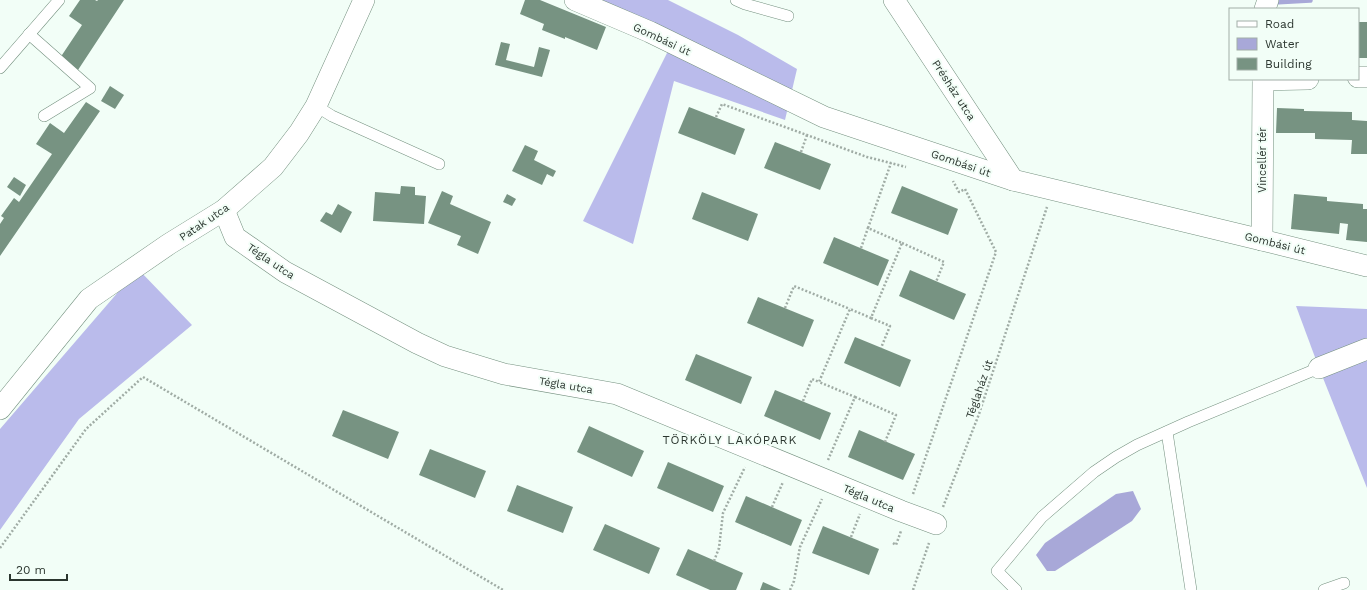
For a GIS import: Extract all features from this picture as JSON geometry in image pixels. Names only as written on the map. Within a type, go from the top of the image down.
[{"type":"street","name":"Patak utca","points":[[0,409],[89,299],[170,244],[224,210],[273,167],[300,133],[316,106],[364,0]]},
{"type":"street","name":"Gombási út","points":[[575,0],[650,32],[824,117],[1013,180],[1367,266]]},
{"type":"street","name":"Présház utca","points":[[894,0],[1013,180]]},
{"type":"street","name":"Vincellér tér","points":[[1262,240],[1263,80]]},
{"type":"street","name":"Tégla utca","points":[[224,210],[235,237],[285,272],[445,356],[504,374],[617,394],[907,514],[936,524]]},
{"type":"street","points":[[1319,368],[1367,349]]},
{"type":"lane","points":[[0,68],[59,0]]},
{"type":"lane","points":[[736,0],[788,16]]},
{"type":"lane","points":[[29,34],[90,88],[44,116]]},
{"type":"lane","points":[[316,106],[332,116],[439,164]]},
{"type":"lane","points":[[1016,590],[997,571],[1042,517],[1094,472],[1137,445],[1319,368]]},
{"type":"lane","points":[[1167,432],[1191,590]]},
{"type":"lane","points":[[1324,590],[1344,583]]},
{"type":"path","points":[[716,117],[722,104],[867,157],[906,167]]},
{"type":"path","points":[[801,152],[807,135]]},
{"type":"path","points":[[861,248],[891,164]]},
{"type":"path","points":[[893,543],[896,545],[996,252],[966,189],[959,192],[952,178]]},
{"type":"path","name":"Téglaház út","points":[[912,590],[979,414],[1053,190]]},
{"type":"path","points":[[868,228],[944,262],[936,282]]},
{"type":"path","points":[[871,318],[902,243]]},
{"type":"path","points":[[785,308],[794,286],[850,309],[890,326],[881,348]]},
{"type":"path","points":[[819,382],[850,309]]},
{"type":"path","points":[[0,548],[86,429],[143,377],[503,590]]},
{"type":"path","points":[[803,401],[812,379],[896,415],[885,442]]},
{"type":"path","points":[[790,590],[794,581],[800,547],[854,396]]},
{"type":"path","points":[[714,561],[719,548],[723,513],[753,450]]},
{"type":"path","points":[[772,507],[790,465]]},
{"type":"shaded area","points":[[599,0],[668,0],[738,35],[797,69],[785,120],[674,81],[633,244],[583,221],[672,43]]},
{"type":"shaded area","points":[[138,269],[192,325],[79,419],[0,530],[0,429]]},
{"type":"shaded area","points":[[1296,306],[1367,309],[1367,488],[1319,368]]},
{"type":"water","points":[[1133,491],[1141,509],[1132,521],[1055,571],[1047,571],[1036,555],[1045,543],[1116,494]]},
{"type":"building","points":[[80,0],[124,0],[78,70],[60,58],[82,25],[69,16]]},
{"type":"building","points":[[525,0],[540,0],[606,27],[597,50],[565,37],[565,39],[542,30],[544,24],[520,14]]},
{"type":"building","points":[[1359,22],[1367,22],[1367,58],[1359,58]]},
{"type":"building","points":[[501,42],[510,44],[506,60],[534,67],[539,47],[550,50],[542,77],[495,65]]},
{"type":"building","points":[[110,86],[124,95],[115,109],[101,101]]},
{"type":"building","points":[[86,102],[100,111],[0,256],[0,224],[4,218],[1,216],[14,198],[19,202],[52,154],[36,144],[50,123],[64,133]]},
{"type":"building","points":[[689,107],[745,129],[735,155],[678,133]]},
{"type":"building","points":[[1277,108],[1304,109],[1304,111],[1352,112],[1352,120],[1367,121],[1367,154],[1351,154],[1352,140],[1315,139],[1315,133],[1276,133]]},
{"type":"building","points":[[775,142],[831,164],[820,190],[764,168]]},
{"type":"building","points":[[525,145],[538,151],[534,160],[556,171],[553,177],[547,174],[542,185],[512,171]]},
{"type":"building","points":[[14,177],[26,185],[20,196],[7,187]]},
{"type":"building","points":[[401,186],[415,187],[415,195],[426,196],[424,224],[373,221],[375,192],[400,194]]},
{"type":"building","points":[[902,186],[958,209],[948,235],[891,213]]},
{"type":"building","points":[[442,191],[453,196],[450,204],[491,222],[478,254],[457,245],[461,236],[428,223]]},
{"type":"building","points":[[702,192],[758,214],[748,241],[692,219]]},
{"type":"building","points":[[507,194],[516,199],[512,206],[503,202]]},
{"type":"building","points":[[1294,194],[1327,197],[1327,201],[1363,204],[1363,209],[1367,209],[1367,242],[1346,240],[1348,224],[1340,223],[1339,234],[1291,229]]},
{"type":"building","points":[[338,204],[352,212],[341,233],[320,221],[326,212],[332,215]]},
{"type":"building","points":[[834,237],[889,260],[878,286],[823,263]]},
{"type":"building","points":[[910,270],[966,294],[954,320],[899,296]]},
{"type":"building","points":[[758,297],[814,320],[803,347],[747,323]]},
{"type":"building","points":[[855,337],[911,360],[900,387],[844,363]]},
{"type":"building","points":[[696,354],[752,377],[741,404],[685,380]]},
{"type":"building","points":[[775,390],[831,413],[820,440],[764,416]]},
{"type":"building","points":[[343,410],[399,432],[388,459],[332,436]]},
{"type":"building","points":[[589,426],[644,451],[632,477],[577,452]]},
{"type":"building","points":[[859,430],[915,454],[903,480],[848,457]]},
{"type":"building","points":[[430,449],[486,471],[475,498],[419,475]]},
{"type":"building","points":[[668,462],[724,486],[713,512],[657,488]]},
{"type":"building","points":[[517,485],[573,507],[563,533],[507,511]]},
{"type":"building","points":[[746,496],[802,520],[791,546],[735,522]]},
{"type":"building","points":[[605,524],[660,548],[649,574],[593,550]]},
{"type":"building","points":[[823,526],[879,549],[869,575],[812,553]]},
{"type":"building","points":[[688,549],[743,573],[736,590],[710,590],[676,575]]},
{"type":"building","points":[[763,582],[781,590],[760,590]]},
{"type":"waterway","points":[[1274,2],[1310,0]]},
{"type":"district","name":"TÖRKÖLY LAKÓPARK","points":[[730,440]]}]
